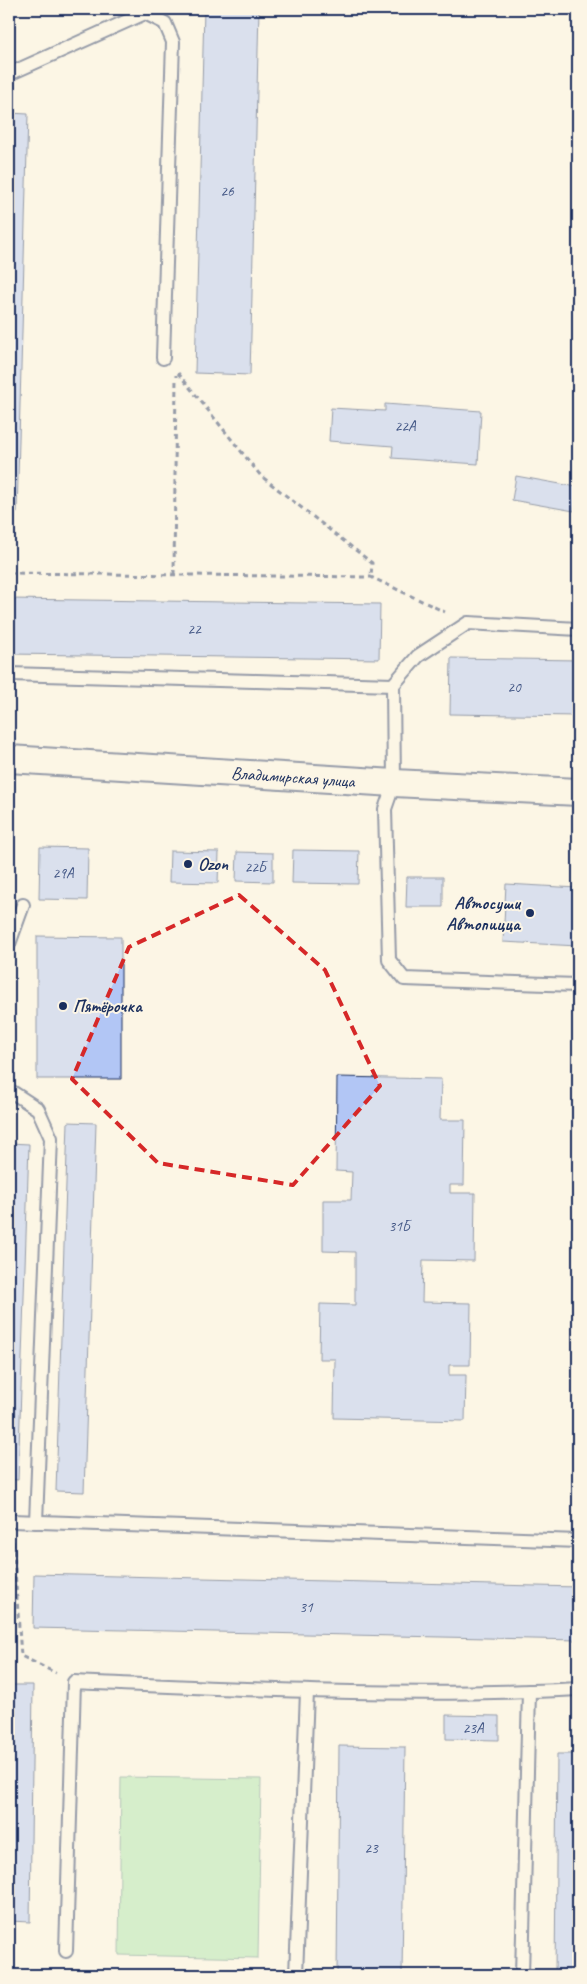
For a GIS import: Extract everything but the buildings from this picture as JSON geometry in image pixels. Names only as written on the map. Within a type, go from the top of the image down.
[{"type":"street","name":"Владимирская улица","points":[[9,759],[394,783],[578,792]]},
{"type":"lane","points":[[9,74],[145,13],[165,23],[173,42],[163,358]]},
{"type":"lane","points":[[577,985],[404,979],[389,960],[385,809],[394,783],[393,685],[418,656],[468,623],[578,629]]},
{"type":"lane","points":[[9,674],[393,685]]},
{"type":"lane","points":[[9,944],[23,905]]},
{"type":"lane","points":[[9,1090],[38,1108],[51,1138],[36,1522]]},
{"type":"lane","points":[[12,1521],[578,1541]]},
{"type":"lane","points":[[66,1951],[74,1682],[307,1692],[578,1689]]},
{"type":"lane","points":[[522,1975],[529,1691]]},
{"type":"lane","points":[[296,1975],[307,1692]]},
{"type":"path","points":[[174,575],[176,370],[261,476],[372,563],[371,577]]},
{"type":"path","points":[[9,573],[371,577],[468,623]]},
{"type":"path","points":[[12,1521],[21,1656],[74,1682]]},
{"type":"highlighted area","points":[[239,895],[325,970],[380,1086],[293,1185],[158,1163],[72,1079],[129,947]]},
{"type":"green space","points":[[121,1777],[261,1779],[258,1958],[119,1955]]},
{"type":"place","name":"Ozon","points":[[188,864]]},
{"type":"place","name":"Автосуши Автопицца","points":[[530,913]]},
{"type":"place","name":"Пятёрочка","points":[[63,1006]]}]
